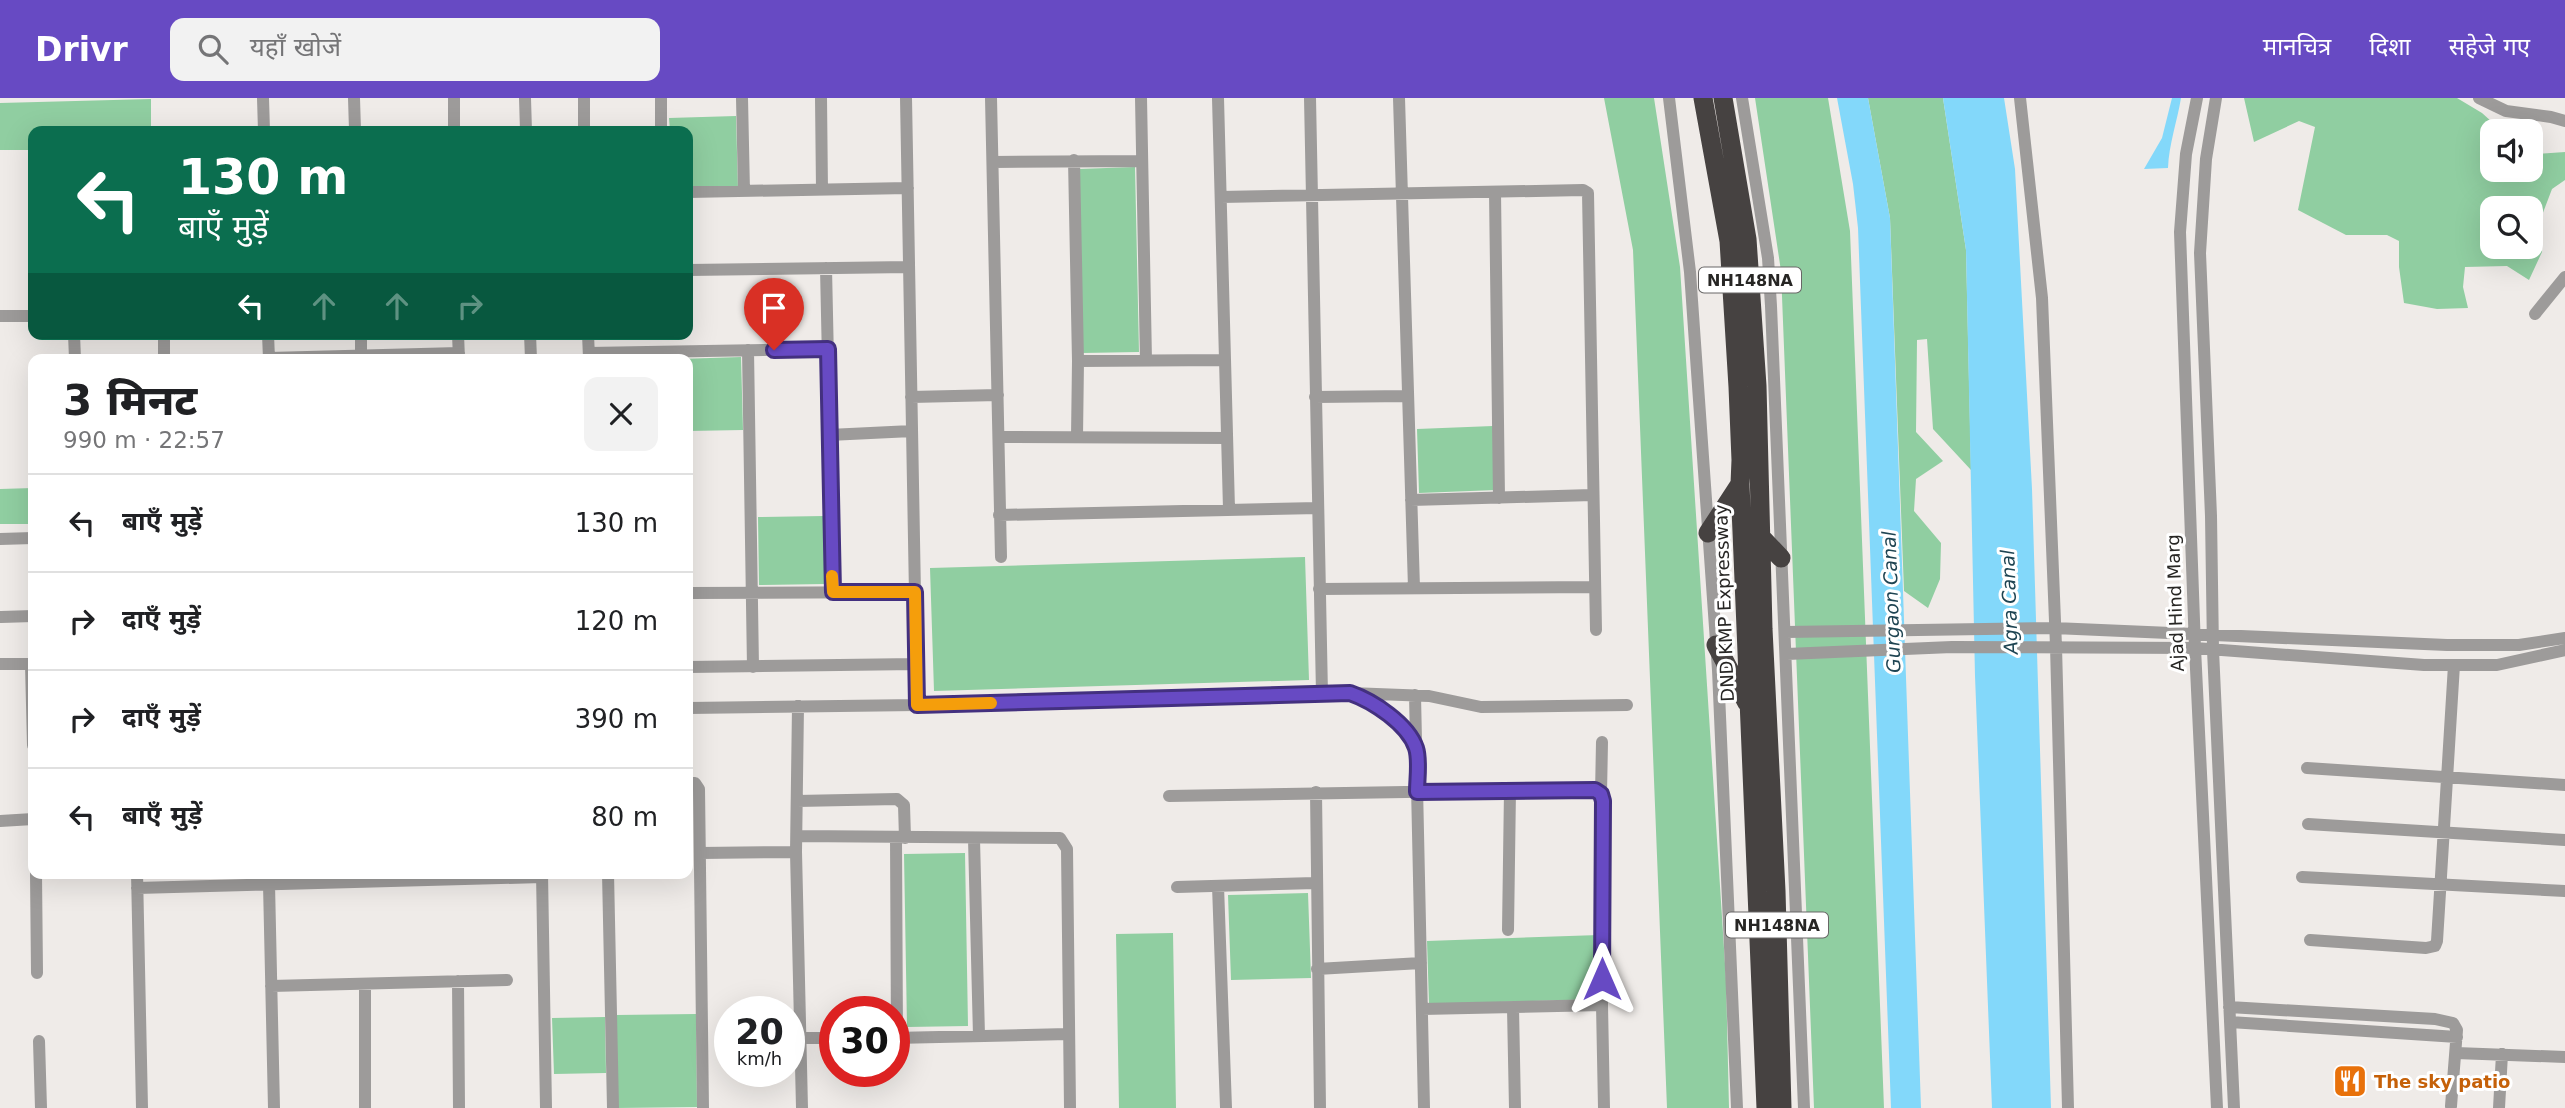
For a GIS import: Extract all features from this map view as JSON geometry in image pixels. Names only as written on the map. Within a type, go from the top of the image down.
[{"type":"highway","name":"DND KMP Expressway","points":[[1703,98],[1729,241],[1738,387],[1766,1108]]},
{"type":"highway","name":"NH148NA","points":[[1723,98],[1747,239],[1757,386],[1763,629],[1776,891],[1782,1108]]},
{"type":"highway","points":[[1708,533],[1740,484]]},
{"type":"highway","points":[[1762,538],[1781,558]]},
{"type":"highway","points":[[1716,645],[1749,707]]},
{"type":"street","points":[[263,98],[264,126]]},
{"type":"street","points":[[354,98],[355,126]]},
{"type":"street","points":[[453,98],[454,126]]},
{"type":"street","points":[[525,98],[526,126]]},
{"type":"street","points":[[584,98],[584,126]]},
{"type":"street","points":[[661,98],[661,126]]},
{"type":"street","points":[[741,98],[744,191]]},
{"type":"street","points":[[821,98],[822,190]]},
{"type":"street","points":[[906,98],[917,705]]},
{"type":"street","points":[[991,98],[1001,557]]},
{"type":"street","points":[[1141,98],[1146,361]]},
{"type":"street","points":[[1218,98],[1229,509]]},
{"type":"street","points":[[1310,98],[1322,694]]},
{"type":"street","points":[[1399,98],[1414,588]]},
{"type":"street","points":[[1669,98],[1690,272],[1716,645],[1737,1108]]},
{"type":"street","points":[[1742,98],[1768,258],[1787,654],[1804,1108]]},
{"type":"street","points":[[2020,98],[2042,298],[2049,628],[2068,1108]]},
{"type":"street","name":"Ajad Hind Marg","points":[[2197,98],[2186,154],[2180,232],[2194,641],[2217,1108]]},
{"type":"street","points":[[2216,98],[2206,159],[2200,225],[2213,650],[2234,1108]]},
{"type":"street","points":[[2479,98],[2506,111],[2565,121]]},
{"type":"street","points":[[1074,160],[1077,437]]},
{"type":"street","points":[[993,162],[1142,161]]},
{"type":"street","points":[[693,191],[908,188]]},
{"type":"street","points":[[1221,197],[1583,190],[1588,193],[1591,495],[1596,630]]},
{"type":"street","points":[[1495,192],[1499,498]]},
{"type":"street","points":[[693,270],[909,267]]},
{"type":"street","points":[[826,268],[833,592]]},
{"type":"street","points":[[2535,314],[2565,277]]},
{"type":"street","points":[[0,317],[28,316]]},
{"type":"street","points":[[684,354],[828,349]]},
{"type":"street","points":[[748,350],[753,667]]},
{"type":"street","points":[[1078,361],[1225,360]]},
{"type":"street","points":[[911,397],[998,395]]},
{"type":"street","points":[[1315,397],[1408,396]]},
{"type":"street","points":[[829,435],[912,431]]},
{"type":"street","points":[[999,438],[1227,438]]},
{"type":"street","points":[[1411,500],[1591,495]]},
{"type":"street","points":[[999,515],[1318,508]]},
{"type":"street","points":[[0,539],[28,538]]},
{"type":"street","points":[[1320,589],[1594,587]]},
{"type":"street","points":[[693,593],[915,592]]},
{"type":"street","points":[[1,617],[28,616]]},
{"type":"street","points":[[1952,647],[1954,628]]},
{"type":"street","points":[[1786,632],[2049,628],[2194,641],[2213,650],[2424,664],[2497,665],[2565,650]]},
{"type":"street","points":[[1787,654],[2194,641],[2213,636],[2447,645],[2519,645],[2565,638]]},
{"type":"street","points":[[0,664],[28,664]]},
{"type":"street","points":[[693,667],[916,664]]},
{"type":"street","points":[[2310,940],[2431,948],[2437,941],[2454,664]]},
{"type":"street","points":[[1350,693],[1382,709],[1406,733],[1416,748]]},
{"type":"street","points":[[693,708],[917,705],[1350,693],[1415,695],[1481,707],[1627,705]]},
{"type":"street","points":[[1415,695],[1424,1108]]},
{"type":"street","points":[[798,706],[796,852],[799,996]]},
{"type":"street","points":[[1602,742],[1604,1108]]},
{"type":"street","points":[[2306,768],[2565,785]]},
{"type":"street","points":[[693,783],[699,789],[703,1108]]},
{"type":"street","points":[[1169,796],[1588,789],[1601,794]]},
{"type":"street","points":[[1508,930],[1510,790]]},
{"type":"street","points":[[1316,792],[1315,884],[1320,1108]]},
{"type":"street","points":[[797,802],[897,799],[904,805],[897,996]]},
{"type":"street","points":[[0,821],[28,819]]},
{"type":"street","points":[[2308,824],[2565,840]]},
{"type":"street","points":[[797,836],[1060,838],[1067,849],[1070,1108]]},
{"type":"street","points":[[974,839],[979,1036]]},
{"type":"street","points":[[700,853],[796,852]]},
{"type":"street","points":[[2302,877],[2565,891]]},
{"type":"street","points":[[36,879],[37,973]]},
{"type":"street","points":[[137,879],[142,1108]]},
{"type":"street","points":[[137,888],[343,879]]},
{"type":"street","points":[[542,879],[546,1108]]},
{"type":"street","points":[[608,879],[613,1108]]},
{"type":"street","points":[[269,884],[274,1108]]},
{"type":"street","points":[[1177,887],[1315,884]]},
{"type":"street","points":[[1218,886],[1226,1108]]},
{"type":"street","points":[[1317,969],[1420,963]]},
{"type":"street","points":[[271,986],[507,980]]},
{"type":"street","points":[[458,981],[459,1108]]},
{"type":"street","points":[[365,984],[365,1108]]},
{"type":"street","points":[[1422,1009],[1602,1005]]},
{"type":"street","points":[[2229,1007],[2446,1020],[2453,1023],[2457,1037],[2451,1106]]},
{"type":"street","points":[[1513,1008],[1515,1108]]},
{"type":"street","points":[[2230,1021],[2457,1037]]},
{"type":"street","points":[[910,1038],[1068,1034]]},
{"type":"street","points":[[39,1041],[41,1108]]},
{"type":"street","points":[[2456,1053],[2565,1057]]},
{"type":"street","points":[[2499,1108],[2502,1054]]},
{"type":"street","points":[[801,1087],[802,1108]]},
{"type":"green space","points":[[1604,98],[1654,98],[1680,267],[1726,979],[1729,1108],[1667,1108],[1633,250]]},
{"type":"green space","points":[[1755,98],[1828,98],[1850,231],[1884,1108],[1814,1108],[1781,271]]},
{"type":"green space","points":[[1868,98],[1943,98],[1966,250],[1971,470],[1933,429],[1927,339],[1917,340],[1916,432],[1943,461],[1916,479],[1914,511],[1941,543],[1940,579],[1928,608],[1904,591],[1890,218]]},
{"type":"green space","points":[[2244,98],[2457,98],[2489,119],[2480,119],[2480,182],[2543,182],[2543,154],[2565,152],[2565,180],[2552,189],[2543,213],[2543,196],[2480,196],[2480,259],[2539,259],[2529,280],[2507,266],[2465,267],[2463,287],[2468,308],[2437,309],[2404,303],[2399,241],[2387,235],[2346,235],[2298,210],[2315,127],[2299,121],[2254,142]]},
{"type":"green space","points":[[151,99],[151,126],[28,126],[28,150],[0,150],[0,103]]},
{"type":"green space","points":[[736,116],[738,189],[693,190],[693,126],[670,126],[669,118]]},
{"type":"green space","points":[[1135,167],[1139,352],[1082,353],[1078,169]]},
{"type":"green space","points":[[741,357],[743,430],[693,431],[693,359]]},
{"type":"green space","points":[[1493,426],[1496,490],[1419,493],[1417,429]]},
{"type":"green space","points":[[28,488],[28,524],[0,524],[0,489]]},
{"type":"green space","points":[[824,516],[825,584],[759,585],[758,517]]},
{"type":"green space","points":[[1305,557],[1309,680],[934,691],[930,568]]},
{"type":"green space","points":[[965,853],[968,1026],[910,1027],[910,996],[906,996],[904,854]]},
{"type":"green space","points":[[1308,893],[1311,978],[1231,980],[1228,895]]},
{"type":"green space","points":[[1173,933],[1176,1108],[1119,1108],[1116,934]]},
{"type":"green space","points":[[1599,935],[1601,999],[1429,1004],[1427,941]]},
{"type":"green space","points":[[696,1014],[697,1107],[617,1108],[616,1015]]},
{"type":"green space","points":[[605,1017],[606,1073],[554,1074],[552,1018]]},
{"type":"water","name":"Gurgaon Canal","points":[[1837,98],[1868,98],[1890,218],[1921,1108],[1891,1108],[1858,228]]},
{"type":"water","name":"Agra Canal","points":[[1943,98],[2004,98],[2015,169],[2032,489],[2051,1108],[1992,1108],[1975,676],[1966,250]]},
{"type":"water","points":[[2172,98],[2181,98],[2168,168],[2144,169],[2162,138]]},
{"type":"slow traffic","points":[[832,576],[833,592],[915,592],[917,705],[991,703]]},
{"type":"place","name":"The sky patio","points":[[2350,1081]]},
{"type":"route","points":[[774,350],[828,349],[833,592],[915,592],[917,705],[1350,693],[1365,698],[1382,709],[1406,733],[1416,748],[1417,792],[1595,790],[1601,794],[1603,801],[1602,979]]}]
